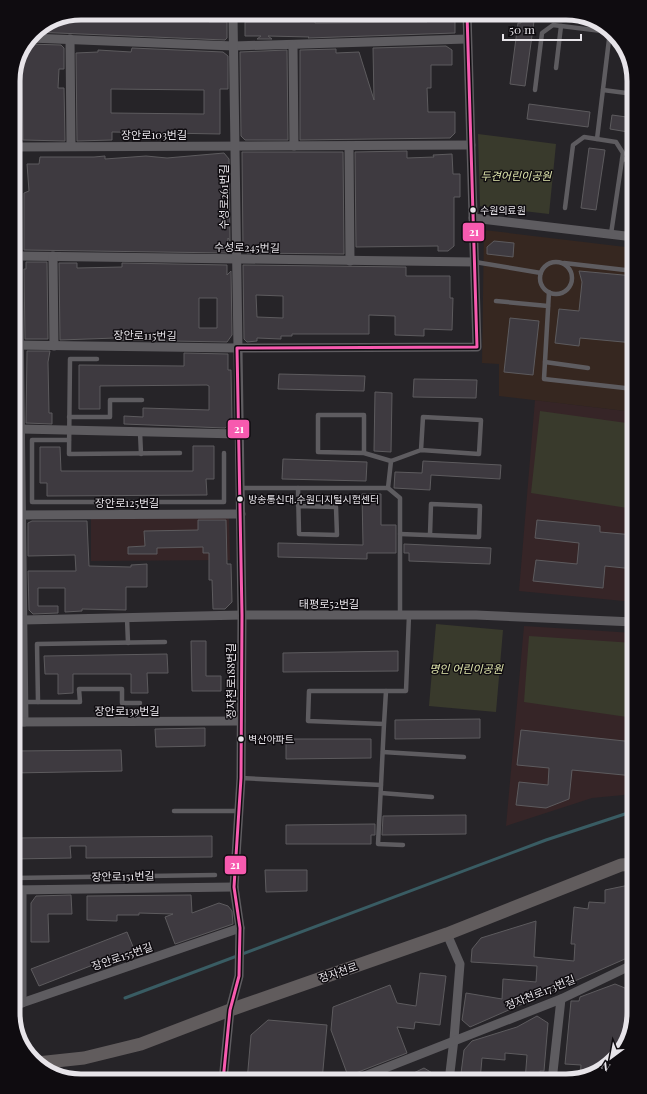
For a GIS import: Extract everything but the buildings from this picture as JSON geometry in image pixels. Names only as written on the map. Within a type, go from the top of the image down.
[{"type":"street","name":"수성로261번길","points":[[233,20],[237,348]]},
{"type":"street","points":[[237,348],[477,347],[467,20]]},
{"type":"street","points":[[38,38],[234,46],[467,40]]},
{"type":"street","points":[[70,39],[71,146]]},
{"type":"street","points":[[293,45],[294,146]]},
{"type":"street","name":"장안로103번길","points":[[20,147],[471,145]]},
{"type":"street","points":[[349,146],[350,260]]},
{"type":"street","points":[[473,218],[627,235]]},
{"type":"street","name":"수성로245번길","points":[[20,256],[475,262]]},
{"type":"street","points":[[53,256],[54,346]]},
{"type":"street","name":"장안로115번길","points":[[20,345],[237,348]]},
{"type":"street","name":"정자천로188번길","points":[[230,1010],[239,976],[240,928],[234,887],[241,778],[242,615],[241,488],[237,348]]},
{"type":"street","points":[[20,412],[20,450]]},
{"type":"street","points":[[21,429],[239,434]]},
{"type":"street","name":"장안로125번길","points":[[20,515],[241,514]]},
{"type":"street","points":[[20,568],[23,620],[24,722]]},
{"type":"street","name":"태평로52번길","points":[[23,620],[242,615],[483,615],[627,622]]},
{"type":"street","name":"장안로139번길","points":[[20,722],[241,721]]},
{"type":"street","name":"정자천로","points":[[45,1062],[84,1058],[140,1044],[230,1010],[447,934],[621,865],[627,865]]},
{"type":"street","name":"장안로151번길","points":[[20,890],[234,887]]},
{"type":"street","name":"장안로155번길","points":[[22,1003],[240,928]]},
{"type":"street","points":[[447,934],[460,964],[450,1074]]},
{"type":"street","points":[[20,958],[22,1003]]},
{"type":"street","name":"정자천로173번길","points":[[369,1074],[454,1039],[560,999],[627,967]]},
{"type":"street","points":[[553,1074],[560,999]]},
{"type":"street","points":[[224,1074],[230,1010]]},
{"type":"lane","points":[[535,90],[542,33],[553,25],[601,31]]},
{"type":"lane","points":[[556,68],[561,26]]},
{"type":"lane","points":[[597,139],[609,38]]},
{"type":"lane","points":[[603,90],[627,93]]},
{"type":"lane","points":[[565,208],[573,145],[584,137],[616,142],[623,153],[611,234]]},
{"type":"lane","points":[[622,159],[627,160]]},
{"type":"lane","points":[[475,262],[541,273]]},
{"type":"lane","points":[[561,263],[569,269],[571,273],[571,283],[564,291],[554,293],[549,292],[541,284],[541,273],[543,268],[551,263],[561,263],[627,270]]},
{"type":"lane","points":[[549,292],[544,379],[627,388]]},
{"type":"lane","points":[[496,301],[548,306]]},
{"type":"lane","points":[[97,359],[70,359],[69,454],[180,453]]},
{"type":"lane","points":[[545,362],[588,368]]},
{"type":"lane","points":[[69,417],[110,417],[110,400],[142,400]]},
{"type":"lane","points":[[364,453],[364,415],[318,415],[318,452],[364,453],[391,461],[420,450],[480,454],[481,420],[423,417],[420,450]]},
{"type":"lane","points":[[140,432],[141,454]]},
{"type":"lane","points":[[69,440],[32,440],[32,502],[224,502],[224,453]]},
{"type":"lane","points":[[388,488],[391,461]]},
{"type":"lane","points":[[241,488],[388,488],[400,498],[400,534],[405,615],[406,691],[309,690],[308,721],[384,724]]},
{"type":"lane","points":[[298,488],[298,506],[299,534],[337,535],[336,508],[298,506]]},
{"type":"lane","points":[[400,534],[430,536],[479,537],[480,506],[431,504],[430,536]]},
{"type":"lane","points":[[127,618],[128,643]]},
{"type":"lane","points":[[38,702],[37,644],[165,642]]},
{"type":"lane","points":[[24,702],[80,702],[80,689],[122,689],[122,703],[140,703]]},
{"type":"lane","points":[[386,691],[378,844],[403,845]]},
{"type":"lane","points":[[383,752],[464,757]]},
{"type":"lane","points":[[241,778],[381,785]]},
{"type":"lane","points":[[381,793],[432,797]]},
{"type":"lane","points":[[174,811],[240,811]]},
{"type":"lane","points":[[20,878],[215,875]]},
{"type":"lane","points":[[54,878],[54,889]]},
{"type":"shaded area","points":[[484,230],[627,247],[627,411],[499,396],[499,364],[482,363]]},
{"type":"shaded area","points":[[535,400],[627,411],[627,601],[519,591]]},
{"type":"shaded area","points":[[229,516],[230,560],[91,561],[91,517]]},
{"type":"shaded area","points":[[524,626],[627,633],[627,795],[592,798],[506,826]]},
{"type":"green space","name":"두견어린이공원","points":[[478,134],[556,144],[549,214],[480,206]]},
{"type":"green space","points":[[540,411],[627,423],[627,508],[531,493]]},
{"type":"green space","name":"명인 어린이공원","points":[[436,624],[503,630],[496,712],[429,706]]},
{"type":"green space","points":[[529,636],[627,643],[627,717],[524,702]]},
{"type":"waterway","points":[[125,998],[546,840],[627,813]]},
{"type":"transit line","name":"21","points":[[224,1074],[230,1010],[239,976],[240,928],[234,887],[241,778],[242,615],[237,348],[477,347],[467,20]]},
{"type":"place","name":"수원의료원","points":[[473,210]]},
{"type":"place","name":"방송통신대.수원디지털시험센터","points":[[240,499]]},
{"type":"place","name":"벽산아파트","points":[[241,739]]}]
